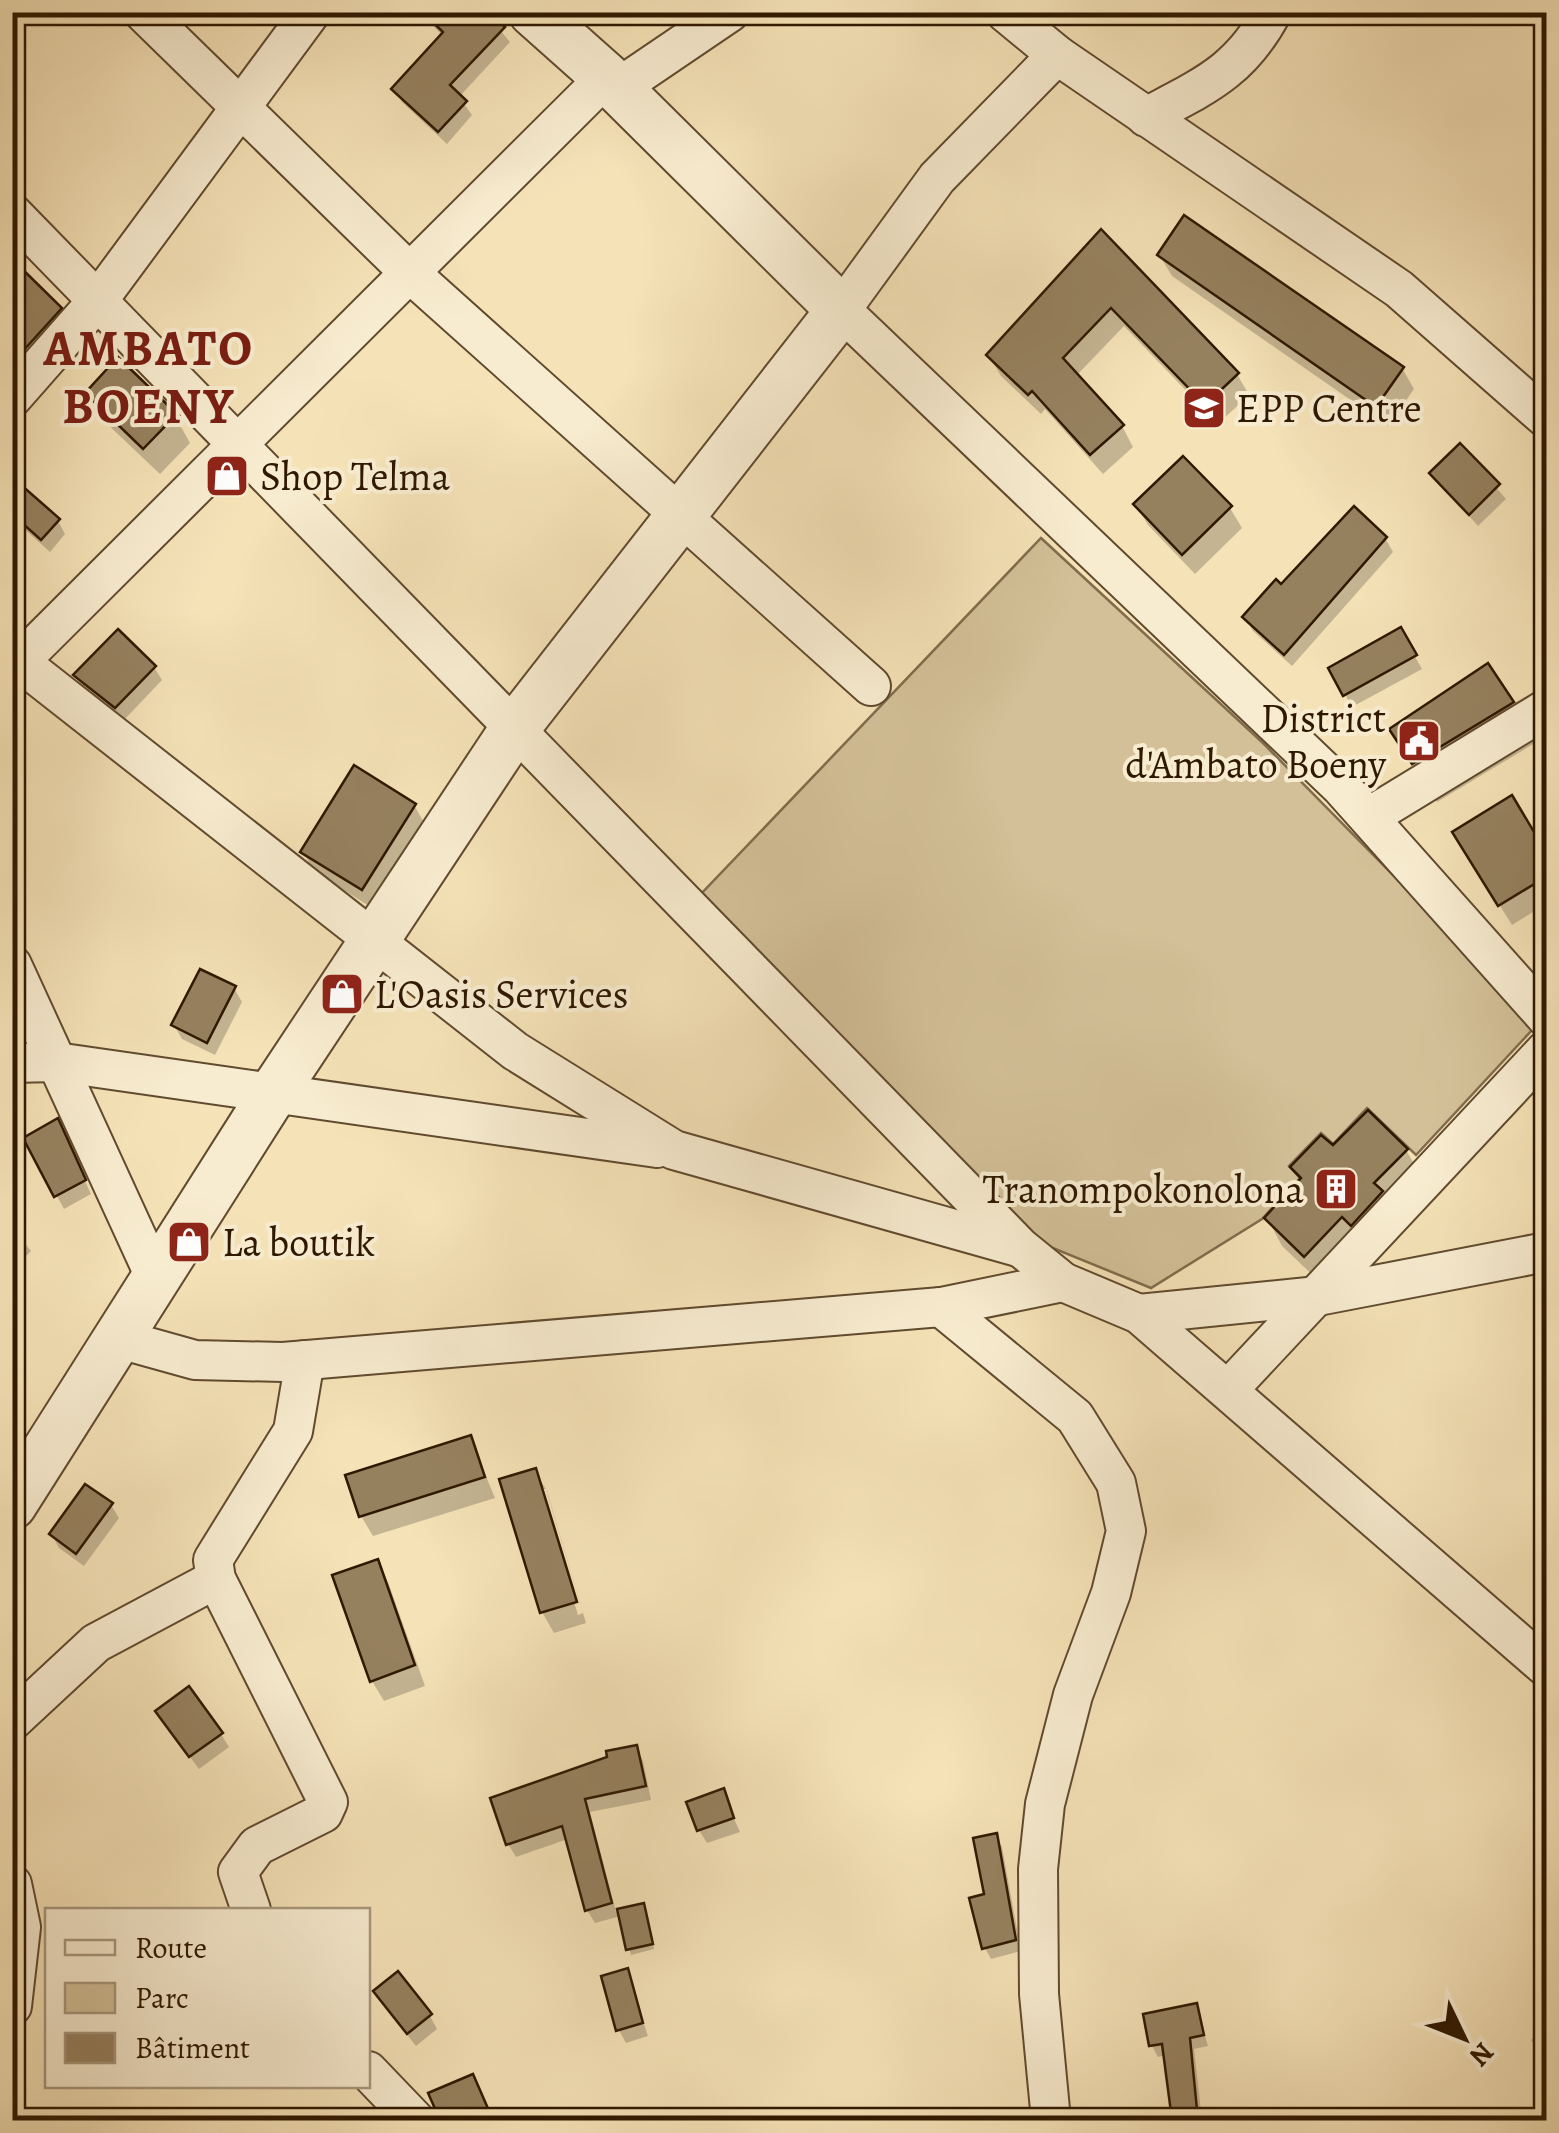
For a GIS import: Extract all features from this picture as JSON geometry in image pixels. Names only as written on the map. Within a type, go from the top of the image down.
[{"type":"street","points":[[143,12],[411,274],[871,686]]},
{"type":"street","points":[[12,398],[98,299],[311,12]]},
{"type":"street","points":[[533,12],[612,82],[841,310],[1369,817],[1546,1016]]},
{"type":"street","points":[[674,1150],[515,1051],[15,662],[612,82],[730,12]]},
{"type":"street","points":[[1005,12],[1057,55],[1399,289],[1546,418]]},
{"type":"street","points":[[1146,116],[1217,78],[1253,48],[1272,12]]},
{"type":"street","points":[[12,1506],[274,1092],[515,728],[676,515],[841,310],[938,178],[1057,55]]},
{"type":"street","points":[[12,212],[240,442],[1020,1248],[1063,1282],[1140,1314],[1546,1666]]},
{"type":"street","points":[[1369,817],[1546,709]]},
{"type":"street","points":[[12,965],[157,1281]]},
{"type":"street","points":[[1228,1390],[1546,1050]]},
{"type":"street","points":[[12,1064],[56,1062],[674,1150],[1020,1248]]},
{"type":"street","points":[[1140,1314],[1318,1296],[1546,1252]]},
{"type":"street","points":[[116,1338],[195,1360],[306,1360],[941,1307],[1063,1282]]},
{"type":"street","points":[[941,1307],[1075,1417],[1116,1483],[1126,1531],[1110,1592],[1074,1695],[1045,1804],[1038,1869],[1039,1994],[1051,2120]]},
{"type":"street","points":[[250,1908],[238,1872],[257,1846],[324,1813],[328,1802],[216,1579],[213,1560],[293,1430],[306,1360]]},
{"type":"street","points":[[12,1720],[96,1643],[216,1579]]},
{"type":"street","points":[[12,1884],[22,1926],[12,2006]]},
{"type":"street","points":[[370,2074],[415,2120]]},
{"type":"green space","points":[[1041,538],[1263,743],[1402,884],[1532,1030],[1416,1155],[1367,1108],[1333,1144],[1321,1133],[1289,1166],[1300,1178],[1262,1219],[1151,1288],[1038,1242],[700,895]]},
{"type":"building","points":[[422,12],[488,12],[505,27],[450,85],[467,101],[438,132],[391,89],[443,32]]},
{"type":"building","points":[[1184,215],[1404,367],[1376,407],[1157,255]]},
{"type":"building","points":[[1101,229],[1239,373],[1205,405],[1111,308],[1063,358],[1124,425],[1090,455],[1032,391],[1028,395],[986,355]]},
{"type":"building","points":[[12,259],[62,308],[12,363]]},
{"type":"building","points":[[118,357],[177,414],[143,449],[85,393]]},
{"type":"building","points":[[1460,443],[1500,484],[1469,515],[1429,473]]},
{"type":"building","points":[[1183,456],[1232,506],[1182,555],[1133,504]]},
{"type":"building","points":[[12,477],[60,519],[41,540],[12,514]]},
{"type":"building","points":[[1354,506],[1387,537],[1284,655],[1242,617],[1276,579],[1281,584]]},
{"type":"building","points":[[1401,627],[1417,655],[1343,696],[1328,668]]},
{"type":"building","points":[[118,629],[156,666],[115,708],[73,675]]},
{"type":"building","points":[[1488,663],[1514,702],[1412,764],[1389,729]]},
{"type":"building","points":[[354,765],[416,804],[362,890],[300,852]]},
{"type":"building","points":[[1512,795],[1546,852],[1546,877],[1498,906],[1452,832]]},
{"type":"building","points":[[200,969],[236,986],[207,1043],[171,1025]]},
{"type":"building","name":"Tranompokonolona","points":[[1368,1110],[1408,1149],[1374,1183],[1383,1191],[1351,1226],[1342,1217],[1304,1257],[1264,1218],[1301,1178],[1290,1167],[1321,1135],[1333,1145]]},
{"type":"building","points":[[58,1118],[86,1180],[54,1197],[23,1138]]},
{"type":"building","points":[[471,1435],[485,1477],[359,1517],[345,1475]]},
{"type":"building","points":[[536,1468],[577,1602],[540,1613],[499,1479]]},
{"type":"building","points":[[85,1484],[113,1503],[76,1554],[49,1534]]},
{"type":"building","points":[[378,1559],[415,1665],[370,1682],[332,1575]]},
{"type":"building","points":[[189,1686],[223,1733],[189,1757],[155,1711]]},
{"type":"building","points":[[637,1745],[646,1786],[585,1799],[612,1903],[585,1911],[562,1826],[506,1845],[490,1798],[607,1757],[606,1751]]},
{"type":"building","points":[[724,1788],[734,1818],[697,1831],[686,1802]]},
{"type":"building","points":[[997,1833],[1016,1940],[982,1949],[969,1898],[984,1894],[973,1838]]},
{"type":"building","points":[[644,1903],[653,1944],[626,1950],[617,1909]]},
{"type":"building","points":[[628,1968],[643,2023],[616,2031],[601,1976]]},
{"type":"building","points":[[398,1971],[432,2014],[407,2034],[373,1991]]},
{"type":"building","points":[[1197,2003],[1204,2035],[1190,2038],[1198,2120],[1172,2120],[1162,2044],[1149,2046],[1143,2014]]},
{"type":"building","points":[[473,2074],[493,2120],[440,2120],[428,2093]]},
{"type":"place","name":"EPP Centre","points":[[1204,408]]},
{"type":"place","name":"Shop Telma","points":[[227,476]]},
{"type":"place","name":"District d'Ambato Boeny","points":[[1419,741]]},
{"type":"place","name":"L'Oasis Services","points":[[342,994]]},
{"type":"place","name":"Tranompokonolona","points":[[1336,1189]]},
{"type":"place","name":"La boutik","points":[[189,1242]]},
{"type":"district","name":"AMBATO BOENY","points":[[149,376]]}]
